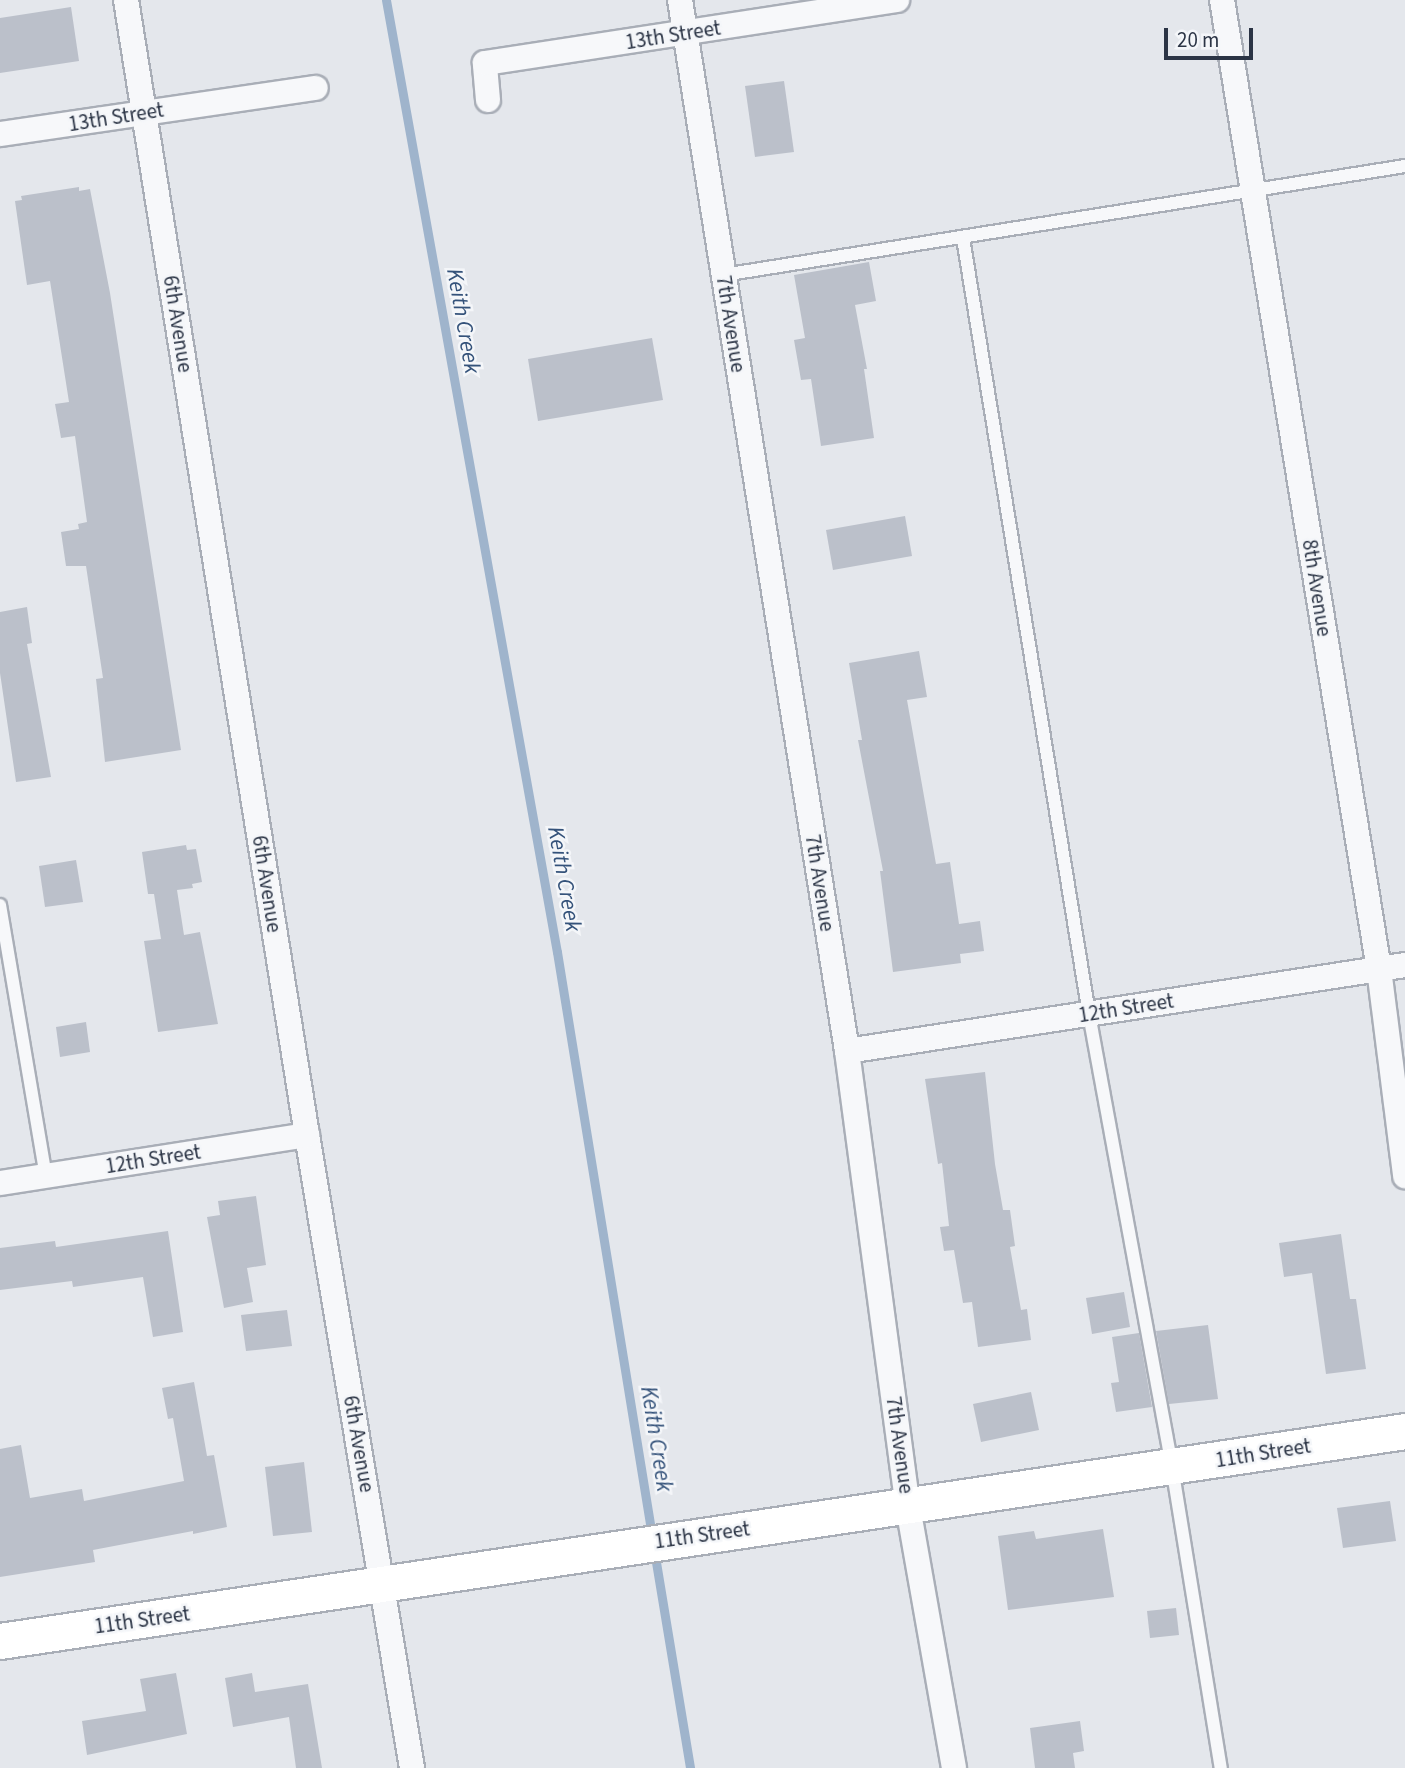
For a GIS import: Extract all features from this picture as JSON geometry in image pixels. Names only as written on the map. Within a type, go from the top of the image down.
[{"type":"main road","name":"11th Street","points":[[0,1641],[383,1585],[683,1537],[908,1507],[1405,1432]]},
{"type":"street","name":"6th Avenue","points":[[126,0],[307,1135],[412,1768]]},
{"type":"street","name":"7th Avenue","points":[[680,0],[847,1051],[908,1507],[954,1768]]},
{"type":"street","name":"13th Street","points":[[488,100],[485,63],[897,0]]},
{"type":"street","name":"8th Avenue","points":[[1222,0],[1379,969],[1405,1176]]},
{"type":"street","name":"13th Street","points":[[0,134],[316,88]]},
{"type":"street","name":"12th Street","points":[[847,1051],[1405,965]]},
{"type":"street","name":"12th Street","points":[[0,1183],[307,1135]]},
{"type":"lane","points":[[723,275],[1405,166]]},
{"type":"lane","points":[[963,238],[1089,1014],[1172,1467],[1221,1768]]},
{"type":"lane","points":[[0,905],[46,1175]]},
{"type":"building","points":[[71,7],[79,61],[0,73],[0,18]]},
{"type":"building","points":[[784,81],[794,152],[755,157],[745,86]]},
{"type":"building","points":[[79,187],[79,191],[90,189],[110,293],[181,750],[105,762],[96,679],[103,678],[86,566],[66,566],[61,532],[79,529],[78,524],[87,522],[75,436],[61,438],[55,404],[69,402],[50,281],[27,285],[15,201],[22,200],[21,196]]},
{"type":"building","points":[[869,262],[876,301],[855,305],[867,369],[864,369],[874,438],[821,446],[811,379],[801,380],[794,340],[805,338],[794,275]]},
{"type":"building","points":[[652,338],[663,400],[538,421],[528,359]]},
{"type":"building","points":[[905,516],[912,556],[833,570],[826,530]]},
{"type":"building","points":[[27,607],[32,643],[27,644],[51,777],[16,782],[0,673],[0,612]]},
{"type":"building","points":[[919,651],[927,697],[907,700],[936,864],[950,862],[959,924],[980,921],[984,951],[960,954],[961,963],[893,972],[880,871],[883,871],[858,740],[862,740],[849,663]]},
{"type":"building","points":[[186,845],[187,850],[196,849],[202,882],[192,884],[193,888],[177,890],[184,935],[200,932],[218,1024],[158,1032],[144,941],[161,939],[154,894],[148,894],[142,852]]},
{"type":"building","points":[[76,860],[83,902],[45,907],[39,866]]},
{"type":"building","points":[[86,1022],[90,1052],[60,1057],[56,1027]]},
{"type":"building","points":[[985,1072],[995,1164],[1003,1210],[1010,1210],[1015,1246],[1010,1247],[1021,1310],[1027,1309],[1031,1340],[978,1347],[972,1302],[963,1303],[954,1250],[944,1251],[940,1227],[949,1226],[942,1163],[938,1164],[925,1079]]},
{"type":"building","points":[[256,1196],[266,1265],[247,1268],[253,1302],[224,1308],[207,1217],[220,1215],[218,1201]]},
{"type":"building","points":[[168,1231],[183,1332],[153,1337],[143,1277],[73,1287],[72,1281],[0,1290],[0,1248],[55,1241],[56,1247]]},
{"type":"building","points":[[1341,1234],[1350,1299],[1356,1299],[1366,1369],[1326,1374],[1312,1273],[1284,1277],[1279,1243]]},
{"type":"building","points":[[1124,1292],[1130,1327],[1092,1334],[1086,1298]]},
{"type":"building","points":[[287,1310],[292,1346],[246,1351],[241,1315]]},
{"type":"building","points":[[1208,1325],[1218,1399],[1169,1404],[1156,1331]]},
{"type":"building","points":[[1139,1333],[1152,1407],[1116,1412],[1111,1383],[1119,1382],[1112,1337]]},
{"type":"building","points":[[194,1382],[207,1456],[214,1455],[227,1527],[93,1550],[95,1562],[0,1577],[0,1449],[21,1445],[30,1498],[82,1489],[84,1501],[184,1481],[173,1418],[168,1419],[162,1388]]},
{"type":"building","points":[[1031,1392],[1039,1430],[981,1442],[973,1404]]},
{"type":"building","points":[[304,1462],[312,1532],[273,1536],[265,1467]]},
{"type":"building","points":[[1390,1501],[1396,1541],[1343,1548],[1337,1508]]},
{"type":"building","points":[[1103,1529],[1114,1597],[1008,1610],[998,1536],[1034,1531],[1036,1539]]},
{"type":"building","points":[[1176,1608],[1179,1635],[1150,1638],[1147,1611]]},
{"type":"building","points":[[176,1673],[187,1734],[87,1755],[82,1721],[146,1711],[140,1679]]},
{"type":"building","points":[[252,1673],[255,1692],[308,1684],[322,1768],[296,1768],[289,1717],[233,1727],[225,1678]]},
{"type":"building","points":[[1080,1721],[1084,1751],[1073,1753],[1075,1768],[1035,1768],[1030,1728]]},
{"type":"waterway","name":"Keith Creek","points":[[386,0],[557,952],[652,1536]]},
{"type":"waterway","name":"Keith Creek","points":[[654,1550],[690,1768]]}]
